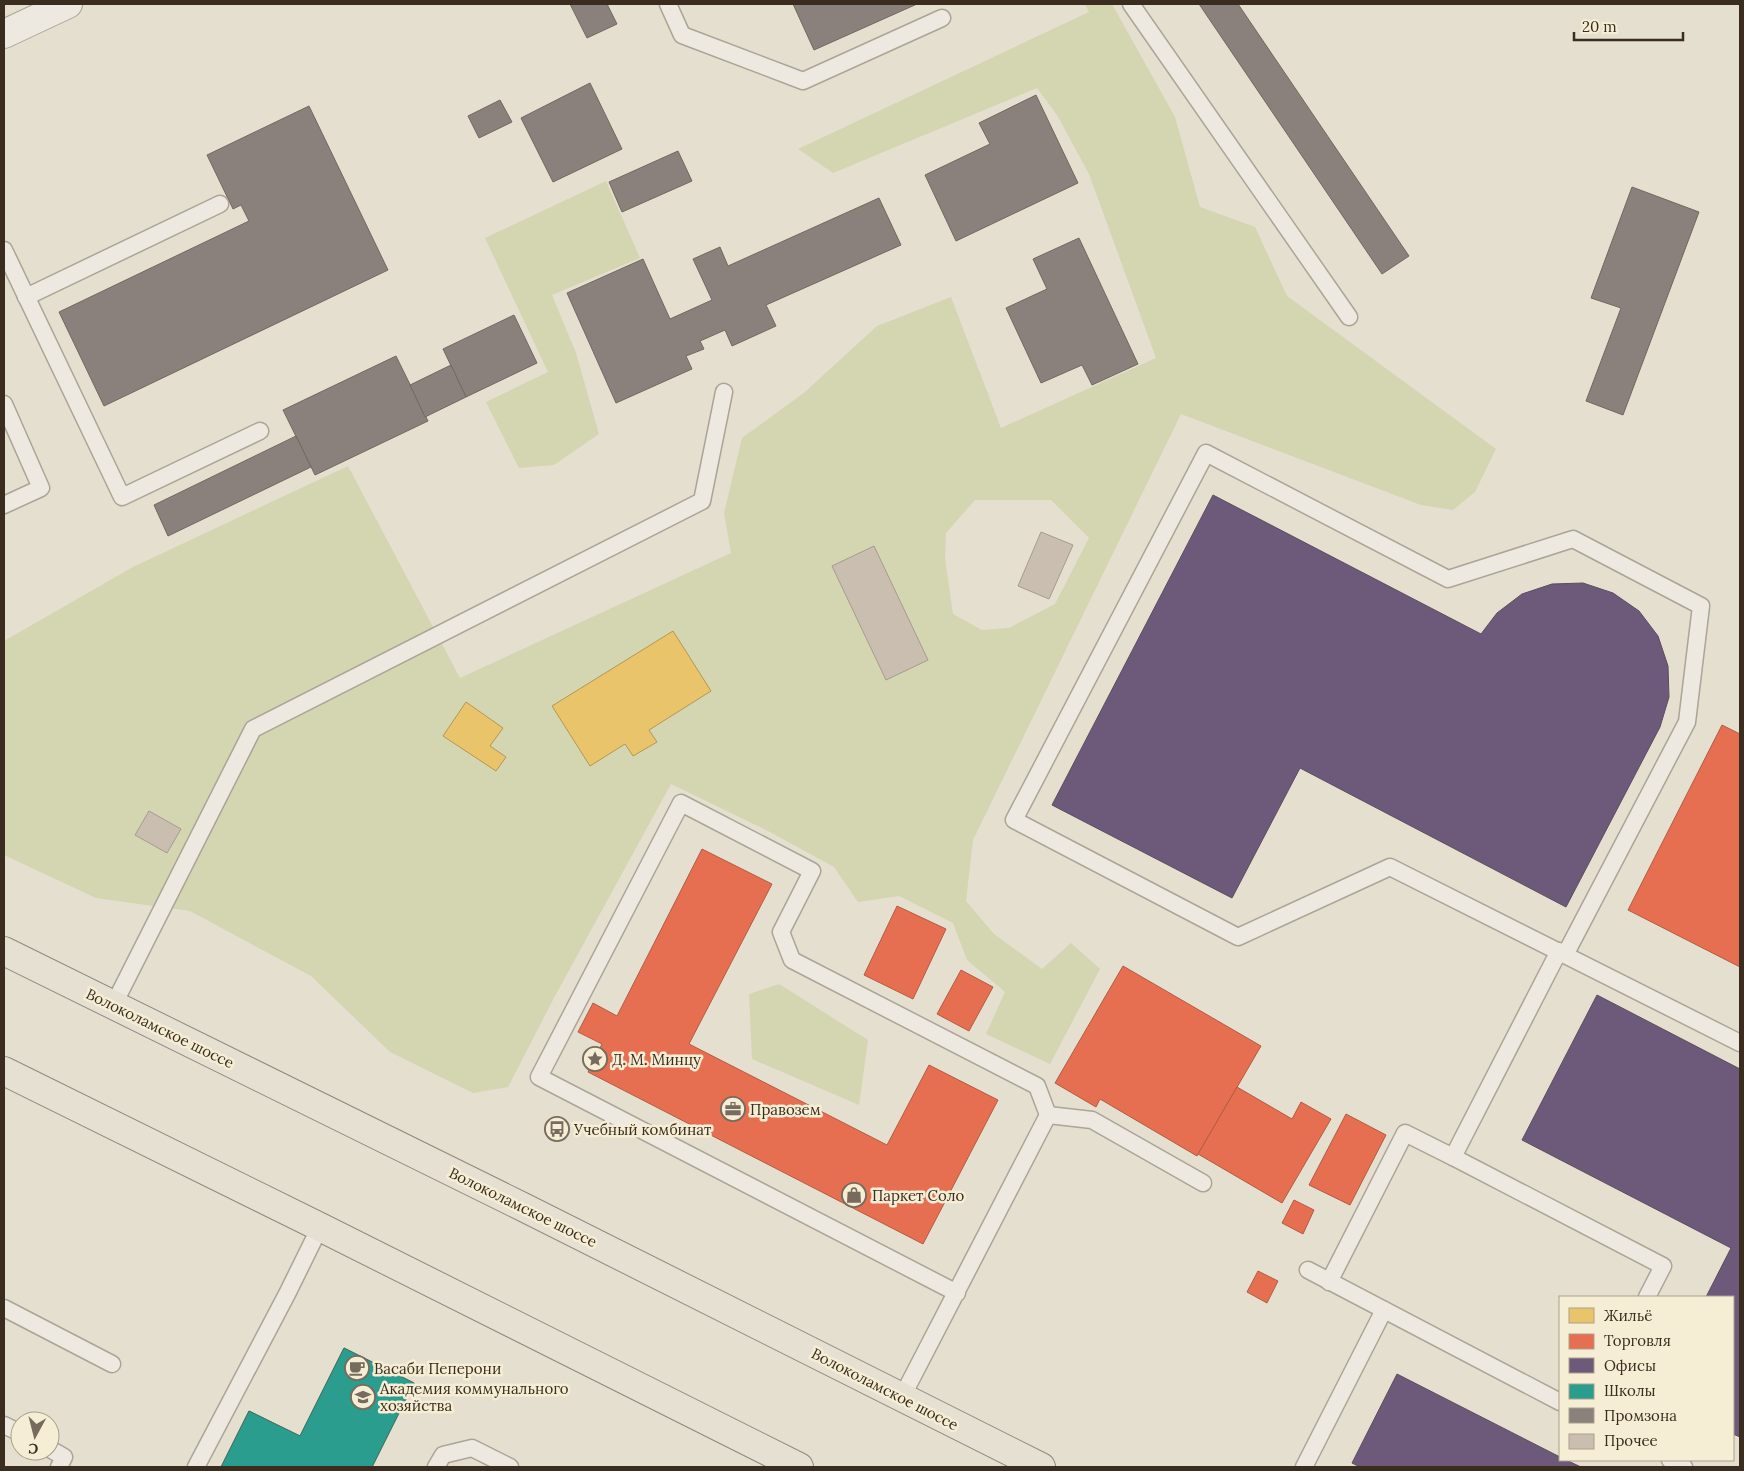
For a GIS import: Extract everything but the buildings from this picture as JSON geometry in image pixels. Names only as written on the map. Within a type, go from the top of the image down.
[{"type":"main road","name":"Волоколамское шоссе","points":[[4,951],[532,1212],[1041,1467]]},
{"type":"main road","points":[[4,1071],[799,1467]]},
{"type":"street","points":[[4,34],[68,4]]},
{"type":"lane","points":[[668,4],[682,36],[803,81],[942,18]]},
{"type":"lane","points":[[1131,4],[1349,317]]},
{"type":"lane","points":[[26,297],[220,204]]},
{"type":"lane","points":[[4,250],[122,497],[260,431]]},
{"type":"lane","points":[[113,1006],[253,729],[702,501],[724,392]]},
{"type":"lane","points":[[4,404],[41,488],[4,505]]},
{"type":"lane","points":[[1453,1157],[1562,953],[1686,722],[1701,606],[1573,539],[1448,579],[1206,453],[1014,820],[1238,936],[1390,867],[1562,953],[1740,1043]]},
{"type":"lane","points":[[902,1397],[957,1293],[1048,1115],[1037,1086],[792,960],[781,932],[812,871],[681,803],[539,1077],[957,1293]]},
{"type":"lane","points":[[1048,1115],[1092,1120],[1203,1183]]},
{"type":"lane","points":[[1329,1282],[1405,1133],[1663,1266],[1648,1296]]},
{"type":"lane","points":[[196,1467],[320,1227]]},
{"type":"lane","points":[[1308,1270],[1559,1401]]},
{"type":"lane","points":[[4,1308],[112,1364]]},
{"type":"lane","points":[[1304,1467],[1384,1310]]},
{"type":"lane","points":[[436,1467],[442,1455],[472,1448],[510,1467]]},
{"type":"lane","points":[[59,1467],[64,1456],[60,1454]]},
{"type":"lane","points":[[1672,1461],[1684,1467]]},
{"type":"green space","points":[[1085,4],[1112,4],[1175,117],[1200,207],[1255,227],[1287,296],[1496,449],[1475,492],[1453,510],[1421,505],[1181,414],[973,840],[966,901],[994,934],[1042,969],[1071,943],[1100,969],[1050,1064],[986,1034],[1005,992],[967,960],[953,923],[899,896],[858,902],[834,867],[770,832],[671,784],[555,996],[508,1087],[473,1093],[390,1052],[311,976],[190,911],[96,898],[4,855],[4,641],[133,567],[348,466],[460,678],[731,553],[724,513],[742,438],[805,392],[877,326],[951,297],[1001,428],[1156,358],[1089,174],[1057,115],[1037,88],[833,173],[798,149],[1089,12]],"holes":[[[975,500],[1051,500],[1089,538],[1055,604],[1009,628],[982,630],[953,614],[945,558],[946,533]]]},
{"type":"green space","points":[[606,181],[640,258],[552,295],[576,353],[599,434],[554,465],[519,468],[486,402],[548,372],[485,238]]},
{"type":"green space","points":[[779,984],[868,1040],[859,1105],[752,1059],[749,994]]},
{"type":"place","name":"Д. М. Минцу","points":[[595,1059]]},
{"type":"place","name":"Правозем","points":[[733,1109]]},
{"type":"place","name":"Учебный комбинат","points":[[557,1129]]},
{"type":"place","name":"Паркет Соло","points":[[854,1195]]},
{"type":"place","name":"Васаби Пеперони","points":[[357,1368]]},
{"type":"place","name":"Академия коммунального хозяйства","points":[[363,1397]]}]
